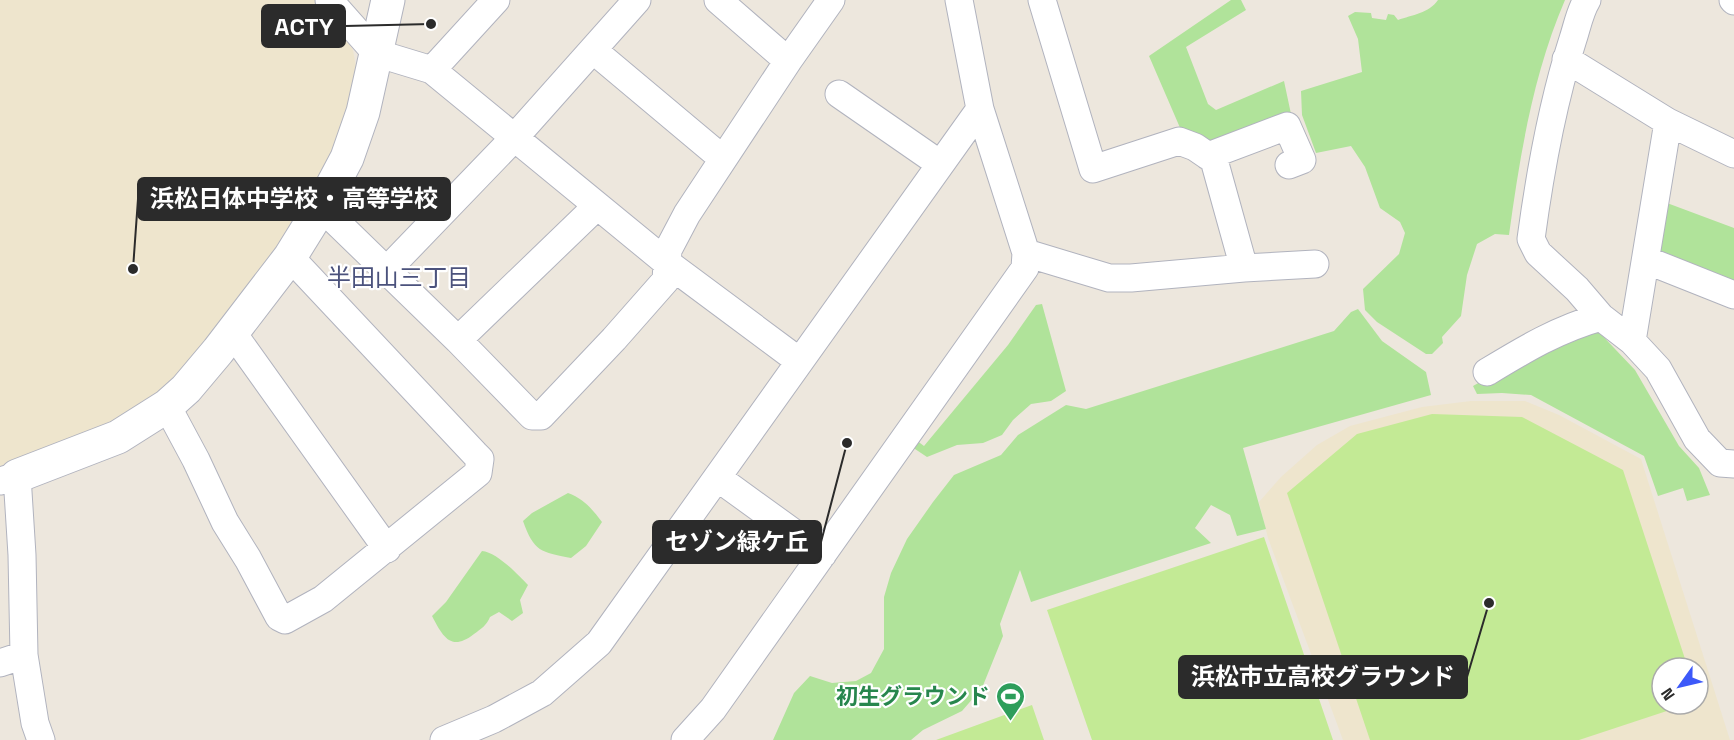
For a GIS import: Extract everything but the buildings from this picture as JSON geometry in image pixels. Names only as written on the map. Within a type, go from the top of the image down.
[{"type":"street","points":[[329,0],[376,53],[432,70],[666,262],[799,361]]},
{"type":"street","points":[[41,740],[12,659],[22,555],[9,479],[118,437],[167,406],[186,389],[232,332],[290,257],[321,207],[347,158],[356,135],[388,0]]},
{"type":"street","points":[[432,70],[496,0]]},
{"type":"street","points":[[386,271],[515,137],[637,0]]},
{"type":"street","points":[[718,0],[788,61]]},
{"type":"street","points":[[321,207],[458,340],[532,416],[542,416],[666,280],[668,250],[687,214],[831,0]]},
{"type":"street","points":[[685,740],[712,709],[1025,268],[1026,253],[980,109],[959,0]]},
{"type":"street","points":[[1042,0],[1093,169],[1179,141],[1195,147],[1214,160],[1244,268]]},
{"type":"street","points":[[1587,0],[1566,59],[1546,144],[1532,239],[1538,253],[1577,289],[1601,317],[1632,342],[1658,369],[1697,439],[1720,463],[1734,464]]},
{"type":"street","points":[[593,50],[723,159]]},
{"type":"street","points":[[1566,59],[1668,122],[1734,154]]},
{"type":"street","points":[[838,94],[940,164]]},
{"type":"street","points":[[454,738],[542,693],[599,643],[980,109]]},
{"type":"street","points":[[1632,342],[1668,122]]},
{"type":"street","points":[[1208,156],[1287,126],[1302,160],[1289,165]]},
{"type":"street","points":[[458,340],[597,206]]},
{"type":"street","points":[[1026,253],[1109,278],[1315,264]]},
{"type":"street","points":[[167,406],[225,522],[279,617],[285,620],[323,600],[478,473],[480,459],[290,257]]},
{"type":"street","points":[[1646,260],[1734,295]]},
{"type":"street","points":[[1487,372],[1550,334],[1601,317]]},
{"type":"street","points":[[232,332],[387,549]]},
{"type":"street","points":[[718,478],[823,554]]},
{"type":"shaded area","points":[[0,0],[316,0],[353,50],[358,78],[330,166],[217,337],[155,396],[101,437],[0,468]]},
{"type":"shaded area","points":[[1471,401],[1525,401],[1559,415],[1641,459],[1703,656],[1650,656],[1650,716],[1710,716],[1710,677],[1730,740],[1343,740],[1268,538],[1259,502],[1281,477],[1317,445],[1350,426],[1422,407]]},
{"type":"green space","points":[[1231,0],[1241,0],[1246,10],[1186,47],[1208,104],[1216,110],[1284,81],[1291,114],[1213,145],[1181,130],[1149,56]]},
{"type":"green space","points":[[1438,0],[1565,0],[1544,57],[1529,115],[1509,235],[1495,234],[1477,244],[1467,275],[1461,316],[1442,337],[1443,343],[1432,354],[1426,354],[1377,322],[1365,310],[1363,289],[1399,254],[1405,233],[1400,222],[1380,208],[1365,167],[1351,146],[1316,153],[1302,115],[1301,91],[1362,72],[1358,39],[1348,16],[1355,12],[1371,13],[1372,18],[1386,20],[1388,14],[1394,15],[1398,20],[1425,11]]},
{"type":"green space","points":[[1667,203],[1734,228],[1734,284],[1664,255],[1657,245]]},
{"type":"green space","points":[[1042,304],[1066,391],[1051,401],[1031,404],[1013,420],[1002,435],[983,443],[957,445],[927,457],[912,447],[916,440],[924,446],[1008,345],[1036,305]]},
{"type":"green space","points":[[1358,309],[1382,341],[1426,372],[1431,395],[1243,448],[1266,529],[1237,536],[1230,515],[1211,505],[1195,528],[1211,543],[1031,602],[1020,570],[1000,624],[1003,636],[982,688],[962,711],[923,730],[911,740],[773,740],[794,693],[810,676],[832,683],[856,681],[871,673],[884,649],[884,597],[891,573],[907,539],[954,475],[1001,455],[1018,435],[1066,405],[1086,409],[1334,331],[1351,312]]},
{"type":"green space","points":[[1596,329],[1635,370],[1679,446],[1699,468],[1710,495],[1687,501],[1683,488],[1658,496],[1644,456],[1531,395],[1477,394],[1473,386],[1498,372]]},
{"type":"green space","points":[[1432,414],[1522,417],[1623,470],[1684,656],[1650,656],[1652,716],[1579,740],[1370,740],[1287,493],[1357,434]]},
{"type":"green space","points":[[568,493],[579,498],[602,522],[586,546],[571,558],[540,549],[531,539],[523,521],[532,513]]},
{"type":"green space","points":[[1264,537],[1333,740],[1092,740],[1047,610]]},
{"type":"green space","points":[[482,551],[501,560],[528,585],[520,600],[523,613],[512,621],[499,612],[490,617],[484,627],[466,639],[459,642],[448,640],[432,616],[446,602]]},
{"type":"green space","name":"初生グラウンド","points":[[1032,705],[1044,740],[936,740]]},
{"type":"place","name":"ACTY","points":[[431,24]]},
{"type":"place","name":"浜松日体中学校・高等学校","points":[[133,269]]},
{"type":"place","name":"セゾン緑ケ丘","points":[[847,443]]},
{"type":"place","name":"浜松市立高校グラウンド","points":[[1489,603]]},
{"type":"place","name":"初生グラウンド","points":[[1011,722]]},
{"type":"district","name":"半田山三丁目","points":[[399,278]]}]
